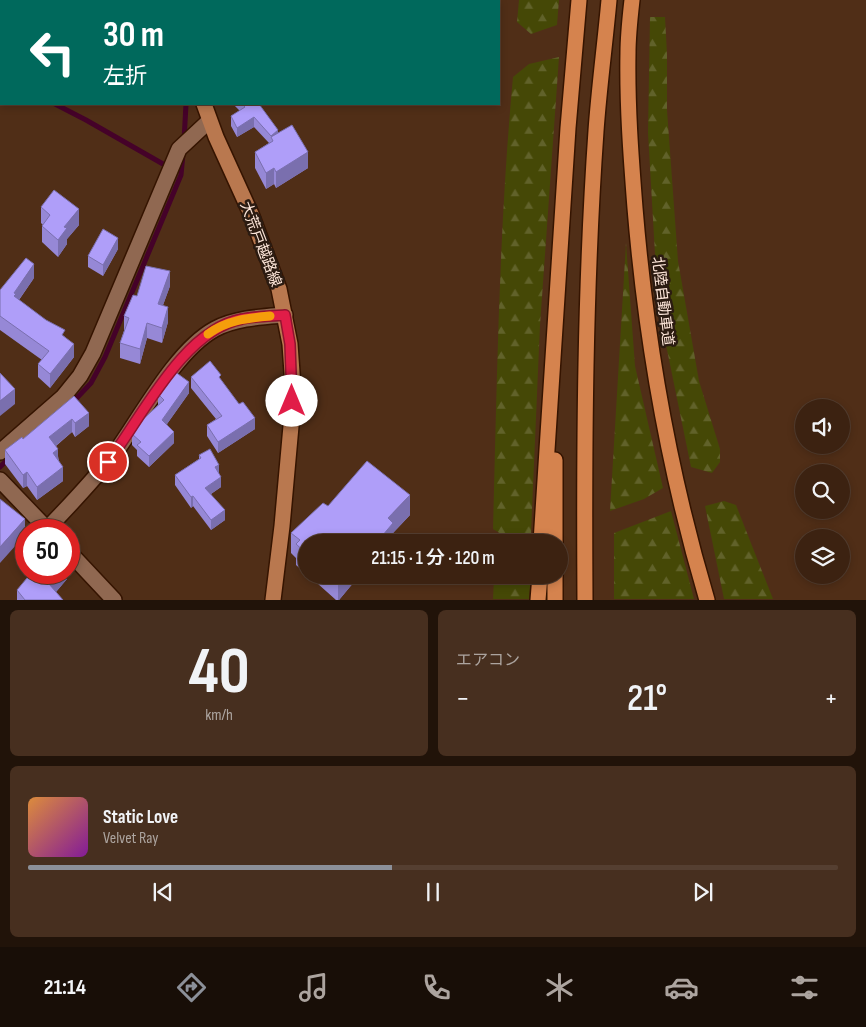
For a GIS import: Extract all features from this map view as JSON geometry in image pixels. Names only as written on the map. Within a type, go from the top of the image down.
[{"type":"highway","points":[[541,534],[568,128],[579,0]]},
{"type":"highway","points":[[585,600],[584,460],[587,296],[596,130],[609,0]]},
{"type":"highway","name":"北陸自動車道","points":[[632,0],[628,52],[630,140],[640,262],[652,358],[665,430],[684,515],[707,600]]},
{"type":"highway","points":[[555,534],[559,281]]},
{"type":"highway","points":[[538,600],[539,584]]},
{"type":"highway","points":[[555,584],[555,600]]},
{"type":"main road","name":"大荒戸越路線","points":[[204,105],[251,214],[279,289],[290,344],[293,387],[282,526],[273,600]]},
{"type":"street","points":[[0,452],[57,403],[80,376],[93,353],[179,149],[210,121]]},
{"type":"street","points":[[58,519],[91,484],[165,379],[200,340],[214,330],[241,319],[285,315]]},
{"type":"street","points":[[0,480],[37,519]]},
{"type":"street","points":[[80,564],[114,600]]},
{"type":"green space","points":[[519,0],[559,0],[557,25],[531,34],[517,22]]},
{"type":"green space","points":[[650,17],[665,17],[667,110],[678,261],[699,381],[720,449],[720,462],[712,473],[691,467],[664,335],[655,254],[648,133]]},
{"type":"green space","points":[[559,57],[540,325],[531,533],[501,534],[493,529],[497,359],[508,133],[513,77],[529,64]]},
{"type":"green space","points":[[626,243],[635,366],[663,488],[644,499],[610,511]]},
{"type":"green space","points":[[724,501],[736,505],[773,599],[724,599],[705,506]]},
{"type":"green space","points":[[671,511],[694,599],[614,599],[614,533]]},
{"type":"green space","points":[[494,584],[530,584],[529,599],[493,599]]},
{"type":"building","points":[[243,105],[260,105],[278,130],[271,136],[254,117],[237,128],[231,116],[245,107]]},
{"type":"building","points":[[292,125],[308,152],[276,172],[274,168],[266,173],[255,152],[273,141],[271,137]]},
{"type":"building","points":[[54,190],[79,209],[64,227],[67,228],[58,240],[42,226],[50,215],[41,207]]},
{"type":"building","points":[[103,229],[118,238],[103,265],[88,256]]},
{"type":"building","points":[[26,258],[34,264],[14,293],[16,294],[14,296],[46,320],[65,330],[62,335],[74,344],[50,374],[38,364],[49,351],[0,316],[0,290]]},
{"type":"building","points":[[146,266],[170,271],[158,304],[168,307],[162,328],[147,323],[140,349],[120,343],[129,318],[124,316],[133,295],[137,296]]},
{"type":"building","points":[[210,361],[239,404],[243,402],[255,418],[218,442],[207,425],[222,416],[191,377]]},
{"type":"building","points":[[174,371],[189,382],[162,420],[174,432],[149,456],[137,445],[141,442],[132,434],[140,422],[164,400],[158,394]]},
{"type":"building","points":[[0,373],[15,389],[0,401]]},
{"type":"building","points":[[74,396],[89,413],[75,423],[72,419],[49,437],[58,449],[53,453],[63,467],[37,487],[27,472],[23,475],[5,450],[22,437],[23,439]]},
{"type":"building","points":[[210,449],[219,465],[215,467],[221,477],[205,488],[225,510],[211,520],[175,475],[201,458],[199,455]]},
{"type":"building","points":[[367,461],[410,495],[388,518],[393,523],[384,534],[298,534],[298,538],[291,533],[323,503],[328,506]]},
{"type":"building","points":[[0,499],[25,519],[15,519],[15,530],[0,547]]},
{"type":"building","points":[[22,584],[49,584],[63,600],[25,600],[17,590]]},
{"type":"waterway","points":[[57,105],[170,168]]},
{"type":"waterway","points":[[184,141],[186,105]]},
{"type":"waterway","points":[[73,402],[91,383],[105,357],[181,175],[183,154]]},
{"type":"waterway","points":[[0,467],[10,457]]},
{"type":"slow traffic","points":[[208,334],[241,319],[270,316]]},
{"type":"route","points":[[108,462],[165,379],[185,356],[200,340],[214,330],[241,319],[285,315],[290,344],[292,401]]}]
